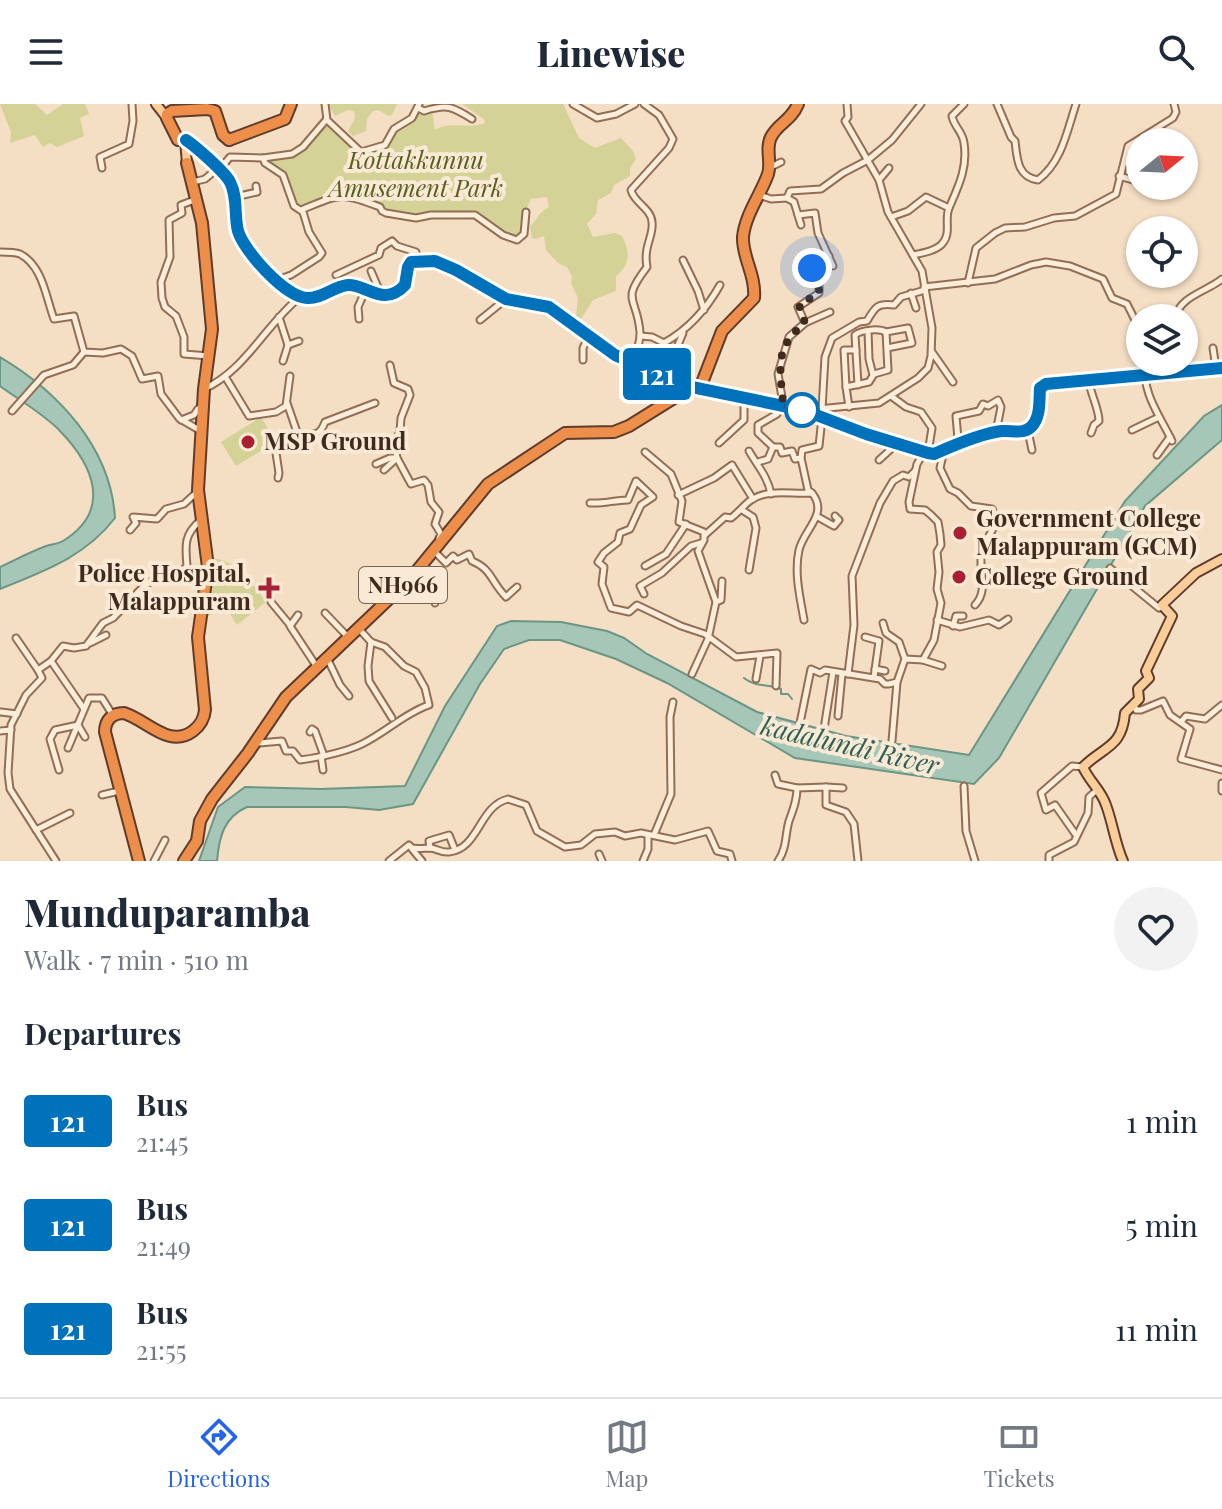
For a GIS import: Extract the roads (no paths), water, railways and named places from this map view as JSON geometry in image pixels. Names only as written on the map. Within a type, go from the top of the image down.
[{"type":"highway","points":[[183,140],[173,117],[208,114],[215,119],[224,140],[229,140],[285,119],[291,104]]},
{"type":"highway","points":[[686,388],[705,373],[724,328],[755,295],[752,269],[743,242],[745,227],[758,195],[776,166],[769,140],[772,133],[790,119],[798,104]]},
{"type":"highway","points":[[183,140],[167,116],[172,111],[212,109],[218,115],[223,135],[229,140]]},
{"type":"highway","points":[[139,861],[105,732],[107,721],[112,715],[129,714],[162,734],[175,737],[190,734],[204,718],[198,637],[208,567],[198,490],[204,389],[212,329],[209,279],[197,199],[187,163]]},
{"type":"highway","name":"NH966","points":[[186,861],[197,841],[200,821],[212,799],[286,697],[411,578],[491,488],[559,440],[572,435],[621,433],[650,418],[686,388]]},
{"type":"highway","name":"NH966","points":[[186,861],[200,842],[206,814],[289,699],[425,566],[435,551]]},
{"type":"main road","points":[[158,104],[167,116]]},
{"type":"main road","points":[[183,140],[187,163]]},
{"type":"main road","points":[[183,140],[219,168],[232,184],[240,236],[275,281],[290,293],[300,297],[324,295],[346,285],[380,294],[401,289],[405,285],[409,264],[435,261],[506,299],[549,307],[588,337],[634,365],[686,388],[822,413],[928,453],[934,454],[996,432],[1027,430],[1038,415],[1040,388],[1043,385],[1219,368]]},
{"type":"main road","points":[[1123,861],[1106,805],[1083,767],[1105,752],[1125,730],[1125,713],[1139,699],[1138,689],[1149,678],[1146,671],[1172,616],[1162,605],[1196,573],[1222,559]]},
{"type":"street","points":[[102,168],[100,157],[129,144],[132,104]]},
{"type":"street","points":[[325,104],[327,120],[361,152],[385,145],[394,129],[412,118],[418,106],[424,111],[444,106],[472,119]]},
{"type":"street","points":[[573,104],[597,118],[616,114],[635,104]]},
{"type":"street","points":[[634,365],[635,347],[640,336],[633,288],[638,276],[647,267],[645,246],[653,225],[649,214],[630,192],[669,148],[673,139],[659,115],[644,104]]},
{"type":"street","points":[[822,413],[879,403],[928,368],[931,351],[932,328],[922,271],[891,217],[879,180],[845,121],[848,117],[847,104]]},
{"type":"street","points":[[787,198],[790,191],[821,189],[868,160],[892,140],[921,104]]},
{"type":"street","points":[[913,255],[940,246],[946,238],[949,208],[963,179],[965,149],[952,116],[964,104]]},
{"type":"street","points":[[997,104],[1016,144],[1019,168],[1029,179],[1038,180],[1061,151],[1076,104]]},
{"type":"street","points":[[968,283],[976,248],[984,240],[1005,228],[1075,216],[1116,194],[1128,146],[1173,118],[1176,112],[1174,104]]},
{"type":"street","points":[[192,182],[205,179],[230,157],[263,158],[298,151],[327,120]]},
{"type":"street","points":[[263,158],[265,163],[283,175],[294,206],[301,210],[322,255],[291,275],[275,281]]},
{"type":"street","points":[[879,180],[889,168]]},
{"type":"street","points":[[1119,176],[1126,178]]},
{"type":"street","points":[[234,197],[257,192],[256,186]]},
{"type":"street","points":[[301,210],[343,195],[380,207],[386,213],[416,218],[475,215],[510,239],[522,237],[526,212]]},
{"type":"street","points":[[758,195],[771,199],[787,198],[794,202],[801,225]]},
{"type":"street","points":[[891,217],[908,211],[926,197],[949,208]]},
{"type":"street","points":[[197,199],[181,205],[182,213],[169,220],[170,257],[161,282],[162,298],[165,307],[176,316],[184,337],[184,354],[210,356]]},
{"type":"street","points":[[798,215],[815,213],[818,233],[833,266]]},
{"type":"street","points":[[336,275],[379,255],[381,248],[392,241],[397,246],[416,252],[417,261]]},
{"type":"street","points":[[0,252],[19,253],[30,264],[43,282],[54,319],[74,316],[84,352]]},
{"type":"street","points":[[813,278],[812,268],[817,261],[829,256]]},
{"type":"street","points":[[683,260],[704,311]]},
{"type":"street","points":[[804,620],[798,591],[799,550],[805,534],[818,517],[818,503],[808,490],[801,458],[802,450],[819,446],[825,357],[832,338],[859,322],[867,321],[875,306],[894,305],[901,297],[924,288],[995,279],[1046,262],[1070,266],[1103,279],[1112,298],[1127,304]]},
{"type":"street","points":[[801,276],[802,270],[819,285],[819,293],[798,307],[805,323]]},
{"type":"street","points":[[371,271],[380,294]]},
{"type":"street","points":[[1181,304],[1222,279]]},
{"type":"street","points":[[640,336],[664,343],[683,332],[704,311],[720,285]]},
{"type":"street","points":[[359,319],[358,307],[365,291]]},
{"type":"street","points":[[911,293],[916,308]]},
{"type":"street","points":[[181,420],[198,412],[201,392],[226,378],[275,325],[279,316],[300,297]]},
{"type":"street","points":[[480,320],[506,299]]},
{"type":"street","points":[[801,458],[795,459],[792,451],[782,453],[780,447],[773,447],[758,433],[758,425],[777,414],[783,403],[778,374],[789,337],[805,323],[830,312]]},
{"type":"street","points":[[279,316],[288,345],[283,361]]},
{"type":"street","points":[[858,385],[855,335],[858,332],[908,328],[912,343],[887,348]]},
{"type":"street","points":[[846,387],[869,382],[873,375],[868,331]]},
{"type":"street","points":[[683,332],[673,357],[686,388]]},
{"type":"street","points":[[873,375],[888,370],[886,332]]},
{"type":"street","points":[[583,360],[583,348],[588,337]]},
{"type":"street","points":[[288,345],[299,341]]},
{"type":"street","points":[[1213,348],[1219,368]]},
{"type":"street","points":[[84,352],[103,353],[121,349],[132,356],[142,379],[158,376],[161,394],[181,420],[201,431]]},
{"type":"street","points":[[849,407],[844,350],[868,349]]},
{"type":"street","points":[[931,351],[953,382]]},
{"type":"street","points":[[14,409],[47,373],[73,365],[84,352]]},
{"type":"street","points":[[390,365],[394,383],[408,389],[410,395],[401,418],[400,432],[394,442],[397,458],[411,484],[424,480],[427,483],[431,502],[439,512],[435,524],[441,534],[435,551],[446,563],[453,556],[457,560],[469,554],[472,561],[484,564],[497,588],[506,597],[517,587]]},
{"type":"street","points":[[290,376],[287,403],[298,435]]},
{"type":"street","points":[[1144,377],[1149,397],[1171,439],[1157,455]]},
{"type":"street","points":[[226,378],[249,416],[276,412],[287,403]]},
{"type":"street","points":[[1089,382],[1099,415],[1099,421],[1091,433]]},
{"type":"street","points":[[891,396],[906,407],[921,412],[929,423],[932,436],[928,453],[923,454],[916,470],[910,509],[925,510],[938,522],[941,545],[937,552],[937,589],[940,596],[934,643],[923,660]]},
{"type":"street","points":[[719,443],[744,420],[744,399]]},
{"type":"street","points":[[975,605],[984,590],[980,566],[982,552],[997,524],[996,516],[992,509],[971,506],[950,489],[940,468],[945,450],[958,439],[956,416],[979,411],[983,404],[988,406],[998,400],[1001,407],[996,432]]},
{"type":"street","points":[[278,478],[277,450],[298,435],[319,433],[325,422],[375,403]]},
{"type":"street","points":[[1132,430],[1159,417]]},
{"type":"street","points":[[1027,430],[1032,450]]},
{"type":"street","points":[[879,460],[890,450],[893,442]]},
{"type":"street","points":[[758,462],[768,459],[773,447]]},
{"type":"street","points":[[749,451],[769,483],[771,494]]},
{"type":"street","points":[[645,452],[671,474],[683,504],[678,520],[702,529],[705,535]]},
{"type":"street","points":[[376,464],[397,458]]},
{"type":"street","points":[[384,470],[397,458]]},
{"type":"street","points":[[678,495],[714,478],[732,465],[752,499]]},
{"type":"street","points":[[838,716],[854,625],[852,576],[880,503],[893,481],[903,475],[909,477],[916,470]]},
{"type":"street","points":[[590,503],[610,505],[618,500],[628,500],[636,481],[653,497],[641,505],[630,529],[620,533],[618,542],[598,562],[605,569],[602,584],[609,607],[629,612],[637,605],[708,636],[736,657],[778,654],[776,686]]},
{"type":"street","points":[[130,530],[136,523],[133,517],[157,519],[166,509],[184,504],[198,490]]},
{"type":"street","points":[[692,674],[708,636],[716,602],[698,551],[705,535],[725,517],[731,518],[742,510],[752,499],[771,494],[812,493]]},
{"type":"street","points":[[742,510],[753,517],[756,528],[749,570]]},
{"type":"street","points":[[818,517],[834,526],[839,520],[835,516]]},
{"type":"street","points":[[89,643],[103,623],[113,618],[142,588],[154,579],[181,572],[187,566],[184,542],[201,519]]},
{"type":"street","points":[[645,566],[666,554],[686,524]]},
{"type":"street","points":[[644,594],[640,586],[662,573],[691,546],[701,543]]},
{"type":"street","points":[[425,566],[435,603]]},
{"type":"street","points":[[1110,568],[1159,608],[1162,605]]},
{"type":"street","points":[[716,602],[721,600],[722,581]]},
{"type":"street","points":[[271,602],[318,668]]},
{"type":"street","points":[[325,613],[349,638]]},
{"type":"street","points":[[290,626],[298,615]]},
{"type":"street","points":[[953,626],[956,616],[963,616]]},
{"type":"street","points":[[109,627],[113,618]]},
{"type":"street","points":[[937,620],[953,626],[967,626],[989,620],[999,625],[1008,619]]},
{"type":"street","points":[[883,623],[886,633],[899,642],[905,659],[897,682],[892,741]]},
{"type":"street","points":[[259,743],[282,741],[286,751],[293,751],[300,760],[323,756],[364,743],[414,710],[429,705],[425,688],[416,672],[392,656],[385,647],[371,642],[360,630]]},
{"type":"street","points":[[38,670],[51,661],[63,646],[74,648],[106,635]]},
{"type":"street","points":[[865,637],[879,641],[874,677]]},
{"type":"street","points":[[16,638],[38,670],[41,680],[26,695],[11,730],[10,789],[56,861]]},
{"type":"street","points":[[371,642],[369,681],[392,718]]},
{"type":"street","points":[[756,679],[760,656]]},
{"type":"street","points":[[905,659],[942,666]]},
{"type":"street","points":[[51,661],[84,709]]},
{"type":"street","points":[[329,662],[349,696]]},
{"type":"street","points":[[800,723],[811,669],[820,673],[825,670],[874,677],[885,684],[897,682]]},
{"type":"street","points":[[875,669],[885,671]]},
{"type":"street","points":[[824,729],[833,672]]},
{"type":"street","points":[[68,748],[89,698],[102,698],[112,715]]},
{"type":"street","points":[[1134,705],[1136,710],[1141,710],[1163,701],[1170,715],[1190,729],[1181,759],[1222,770]]},
{"type":"street","points":[[643,861],[651,835],[671,794],[670,717],[673,702]]},
{"type":"street","points":[[1181,722],[1186,716],[1205,719],[1222,705]]},
{"type":"street","points":[[1,712],[17,714]]},
{"type":"street","points":[[78,725],[85,737]]},
{"type":"street","points":[[59,770],[50,739],[58,728],[78,725]]},
{"type":"street","points":[[310,732],[312,729],[315,731],[323,756],[323,770]]},
{"type":"street","points":[[0,731],[11,730]]},
{"type":"street","points":[[1076,835],[1055,805],[1046,810],[1041,793],[1072,766],[1083,767]]},
{"type":"street","points":[[775,775],[778,784],[797,788],[843,788]]},
{"type":"street","points":[[1222,783],[1222,791]]},
{"type":"street","points":[[964,786],[966,831],[975,861]]},
{"type":"street","points":[[826,787],[826,805],[846,812],[854,824],[858,861]]},
{"type":"street","points":[[778,861],[784,852],[797,788]]},
{"type":"street","points":[[1049,858],[1074,842],[1088,813],[1089,797],[1098,788]]},
{"type":"street","points":[[102,795],[119,791]]},
{"type":"street","points":[[389,861],[409,845],[445,852],[455,850],[471,837],[487,810],[508,799],[526,805],[537,831],[565,847],[581,845],[595,834],[619,831],[625,836],[651,835],[675,840],[710,832],[711,842],[717,851],[730,854],[732,861]]},
{"type":"street","points":[[36,830],[70,813]]},
{"type":"street","points":[[430,848],[429,841],[449,835],[455,850]]},
{"type":"street","points":[[154,861],[165,840]]},
{"type":"street","points":[[412,848],[422,861]]},
{"type":"street","points":[[599,854],[602,861]]},
{"type":"water","points":[[0,357],[42,387],[78,424],[104,468],[115,518],[77,553],[0,589],[0,567],[63,541],[79,529],[93,502],[93,487],[89,473],[72,444],[47,419],[0,386]]},
{"type":"water","name":"kadalundi River","points":[[1222,405],[1222,440],[1145,506],[999,758],[974,784],[795,758],[667,683],[616,659],[560,640],[529,640],[504,649],[480,684],[413,804],[379,810],[247,807],[233,816],[224,829],[217,861],[199,861],[218,807],[245,787],[321,789],[405,786],[445,706],[497,626],[511,621],[561,622],[607,631],[757,712],[846,736],[969,755],[1125,501],[1204,416]]},
{"type":"waterway","points":[[744,678],[781,689],[781,694],[788,694],[792,699]]},
{"type":"waterway","points":[[1212,770],[1222,773]]},
{"type":"place","name":"MSP Ground","points":[[248,442]]},
{"type":"place","name":"Government College Malappuram (GCM)","points":[[960,533]]},
{"type":"place","name":"College Ground","points":[[959,577]]},
{"type":"place","name":"Police Hospital, Malappuram","points":[[269,588]]},
{"type":"park label","name":"Kottakkunnu Amusement Park","points":[[416,175]]}]
